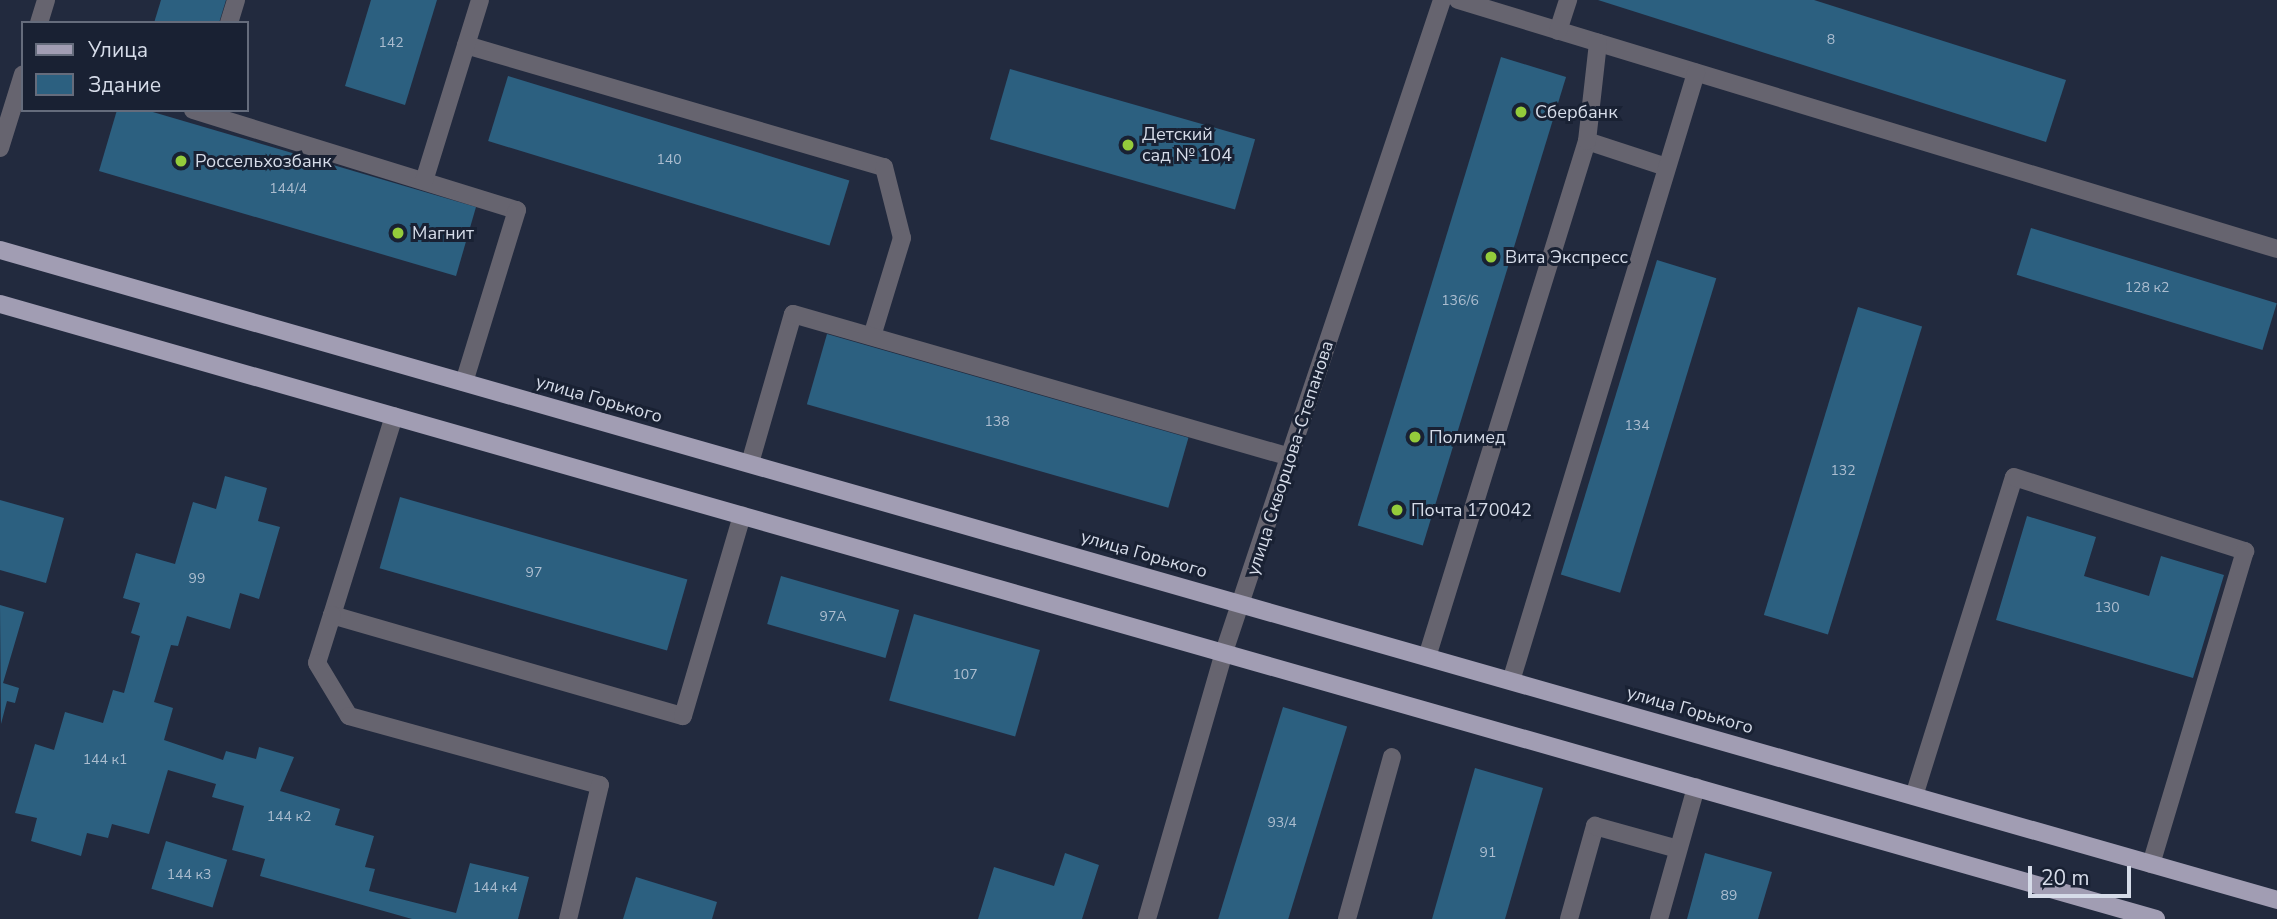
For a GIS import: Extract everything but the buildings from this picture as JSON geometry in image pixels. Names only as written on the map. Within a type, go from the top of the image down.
[{"type":"main road","name":"улица Горького","points":[[0,250],[2277,900]]},
{"type":"main road","points":[[0,304],[2156,919]]},
{"type":"street","points":[[40,21],[46,0]]},
{"type":"street","points":[[230,21],[236,0]]},
{"type":"street","points":[[424,181],[480,0]]},
{"type":"street","name":"улица Скворцова-Степанова","points":[[1147,919],[1224,652],[1442,0]]},
{"type":"street","points":[[1458,0],[2277,249]]},
{"type":"street","points":[[1558,31],[1568,0]]},
{"type":"street","points":[[1427,657],[1587,141],[1598,43]]},
{"type":"street","points":[[466,45],[884,167],[902,238],[872,336]]},
{"type":"street","points":[[1511,681],[1696,73]]},
{"type":"street","points":[[0,148],[21,80]]},
{"type":"street","points":[[201,112],[517,210],[464,382]]},
{"type":"street","points":[[1587,141],[1666,167]]},
{"type":"street","points":[[750,463],[793,314],[1290,457]]},
{"type":"street","points":[[394,416],[317,663],[349,716],[600,785],[568,919]]},
{"type":"street","points":[[1914,796],[2014,477],[2245,551],[2151,864]]},
{"type":"street","points":[[332,615],[683,716],[742,515]]},
{"type":"street","points":[[1347,919],[1392,757]]},
{"type":"street","points":[[1659,919],[1696,787]]},
{"type":"street","points":[[1569,919],[1595,826],[1678,849]]},
{"type":"place","name":"Сбербанк","points":[[1521,112]]},
{"type":"place","name":"Детский сад № 104","points":[[1128,145]]},
{"type":"place","name":"Россельхозбанк","points":[[181,161]]},
{"type":"place","name":"Магнит","points":[[398,233]]},
{"type":"place","name":"Вита Экспресс","points":[[1491,257]]},
{"type":"place","name":"Полимед","points":[[1415,437]]},
{"type":"place","name":"Почта 170042","points":[[1397,510]]}]
